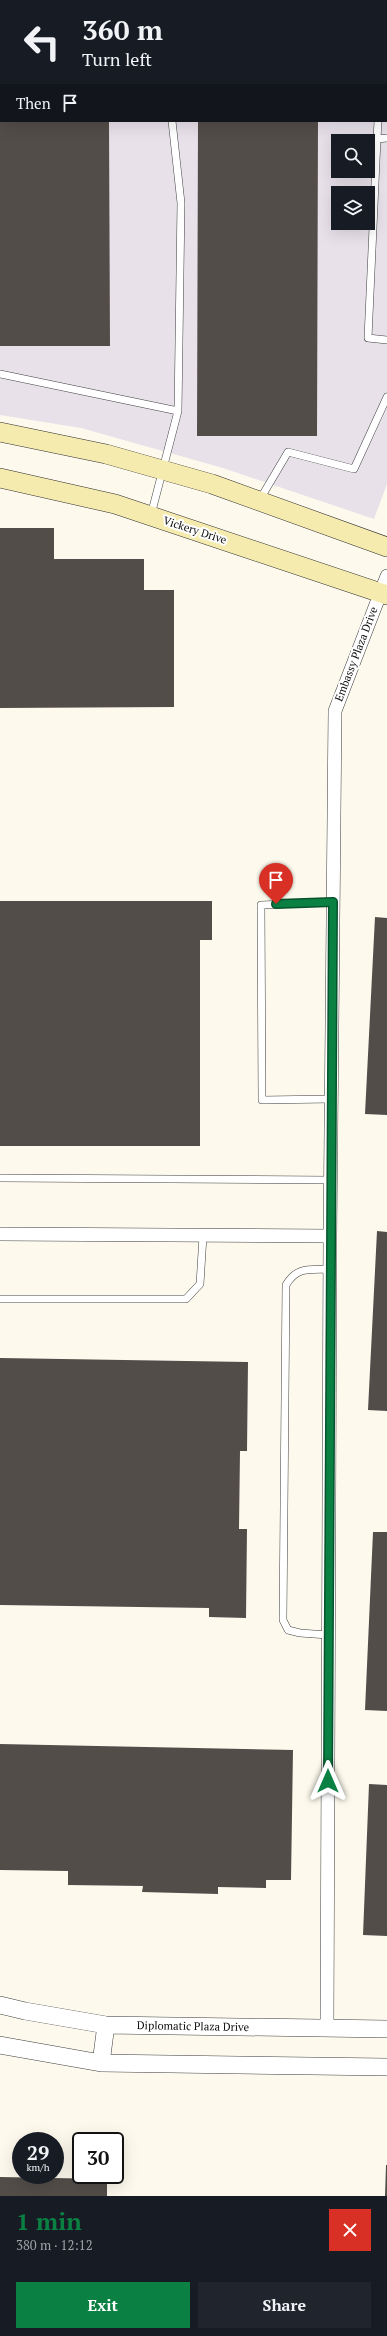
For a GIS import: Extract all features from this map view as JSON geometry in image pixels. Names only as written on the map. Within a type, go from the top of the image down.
[{"type":"main road","points":[[0,432],[106,454],[212,484],[387,547]]},
{"type":"main road","name":"Vickery Drive","points":[[0,478],[115,504],[385,588]]},
{"type":"street","name":"Embassy Plaza Drive","points":[[333,902],[334,711],[385,588]]},
{"type":"street","points":[[327,2028],[330,1180],[333,902]]},
{"type":"street","points":[[0,1234],[330,1236]]},
{"type":"street","name":"Diplomatic Plaza Drive","points":[[0,2005],[25,2011],[106,2025],[387,2029]]},
{"type":"street","points":[[101,2064],[106,2025]]},
{"type":"street","points":[[0,2045],[101,2064],[387,2067]]},
{"type":"lane","points":[[151,516],[178,411],[181,203],[172,122]]},
{"type":"lane","points":[[378,122],[368,338],[387,340]]},
{"type":"lane","points":[[377,139],[387,138]]},
{"type":"lane","points":[[0,374],[178,411]]},
{"type":"lane","points":[[259,501],[288,452],[354,469],[387,397]]},
{"type":"lane","points":[[331,1099],[262,1100],[261,905],[333,902]]},
{"type":"lane","points":[[0,1178],[330,1180]]},
{"type":"lane","points":[[0,1299],[186,1299],[200,1284],[203,1236]]},
{"type":"lane","points":[[328,1636],[288,1630],[283,1620],[286,1285],[292,1275],[302,1270],[330,1269]]},
{"type":"shaded area","points":[[0,122],[387,122],[387,484],[374,519],[223,468],[81,428],[0,415]]},
{"type":"building","points":[[0,122],[109,122],[110,346],[0,346]]},
{"type":"building","points":[[198,122],[318,122],[317,436],[197,436]]},
{"type":"building","points":[[0,528],[54,528],[54,559],[144,559],[144,590],[174,590],[174,707],[0,708]]},
{"type":"building","points":[[0,901],[212,901],[212,940],[200,940],[200,1146],[0,1146]]},
{"type":"building","points":[[375,917],[387,918],[387,1115],[365,1114]]},
{"type":"building","points":[[377,1231],[387,1232],[387,1411],[368,1410]]},
{"type":"building","points":[[0,1358],[248,1362],[247,1451],[240,1451],[239,1529],[247,1529],[246,1618],[209,1617],[209,1608],[0,1605]]},
{"type":"building","points":[[373,1532],[387,1532],[387,1711],[365,1710]]},
{"type":"building","points":[[0,1744],[293,1750],[291,1880],[266,1880],[266,1888],[218,1887],[218,1894],[142,1892],[143,1886],[68,1885],[68,1871],[0,1870]]},
{"type":"building","points":[[369,1784],[387,1785],[387,1936],[363,1935]]},
{"type":"building","points":[[386,2165],[387,2196],[385,2196]]},
{"type":"building","points":[[0,2177],[12,2177],[12,2184],[64,2184],[64,2178],[72,2178],[72,2184],[107,2184],[107,2196],[0,2196]]},
{"type":"route","points":[[276,904],[333,902],[328,1781]]}]
